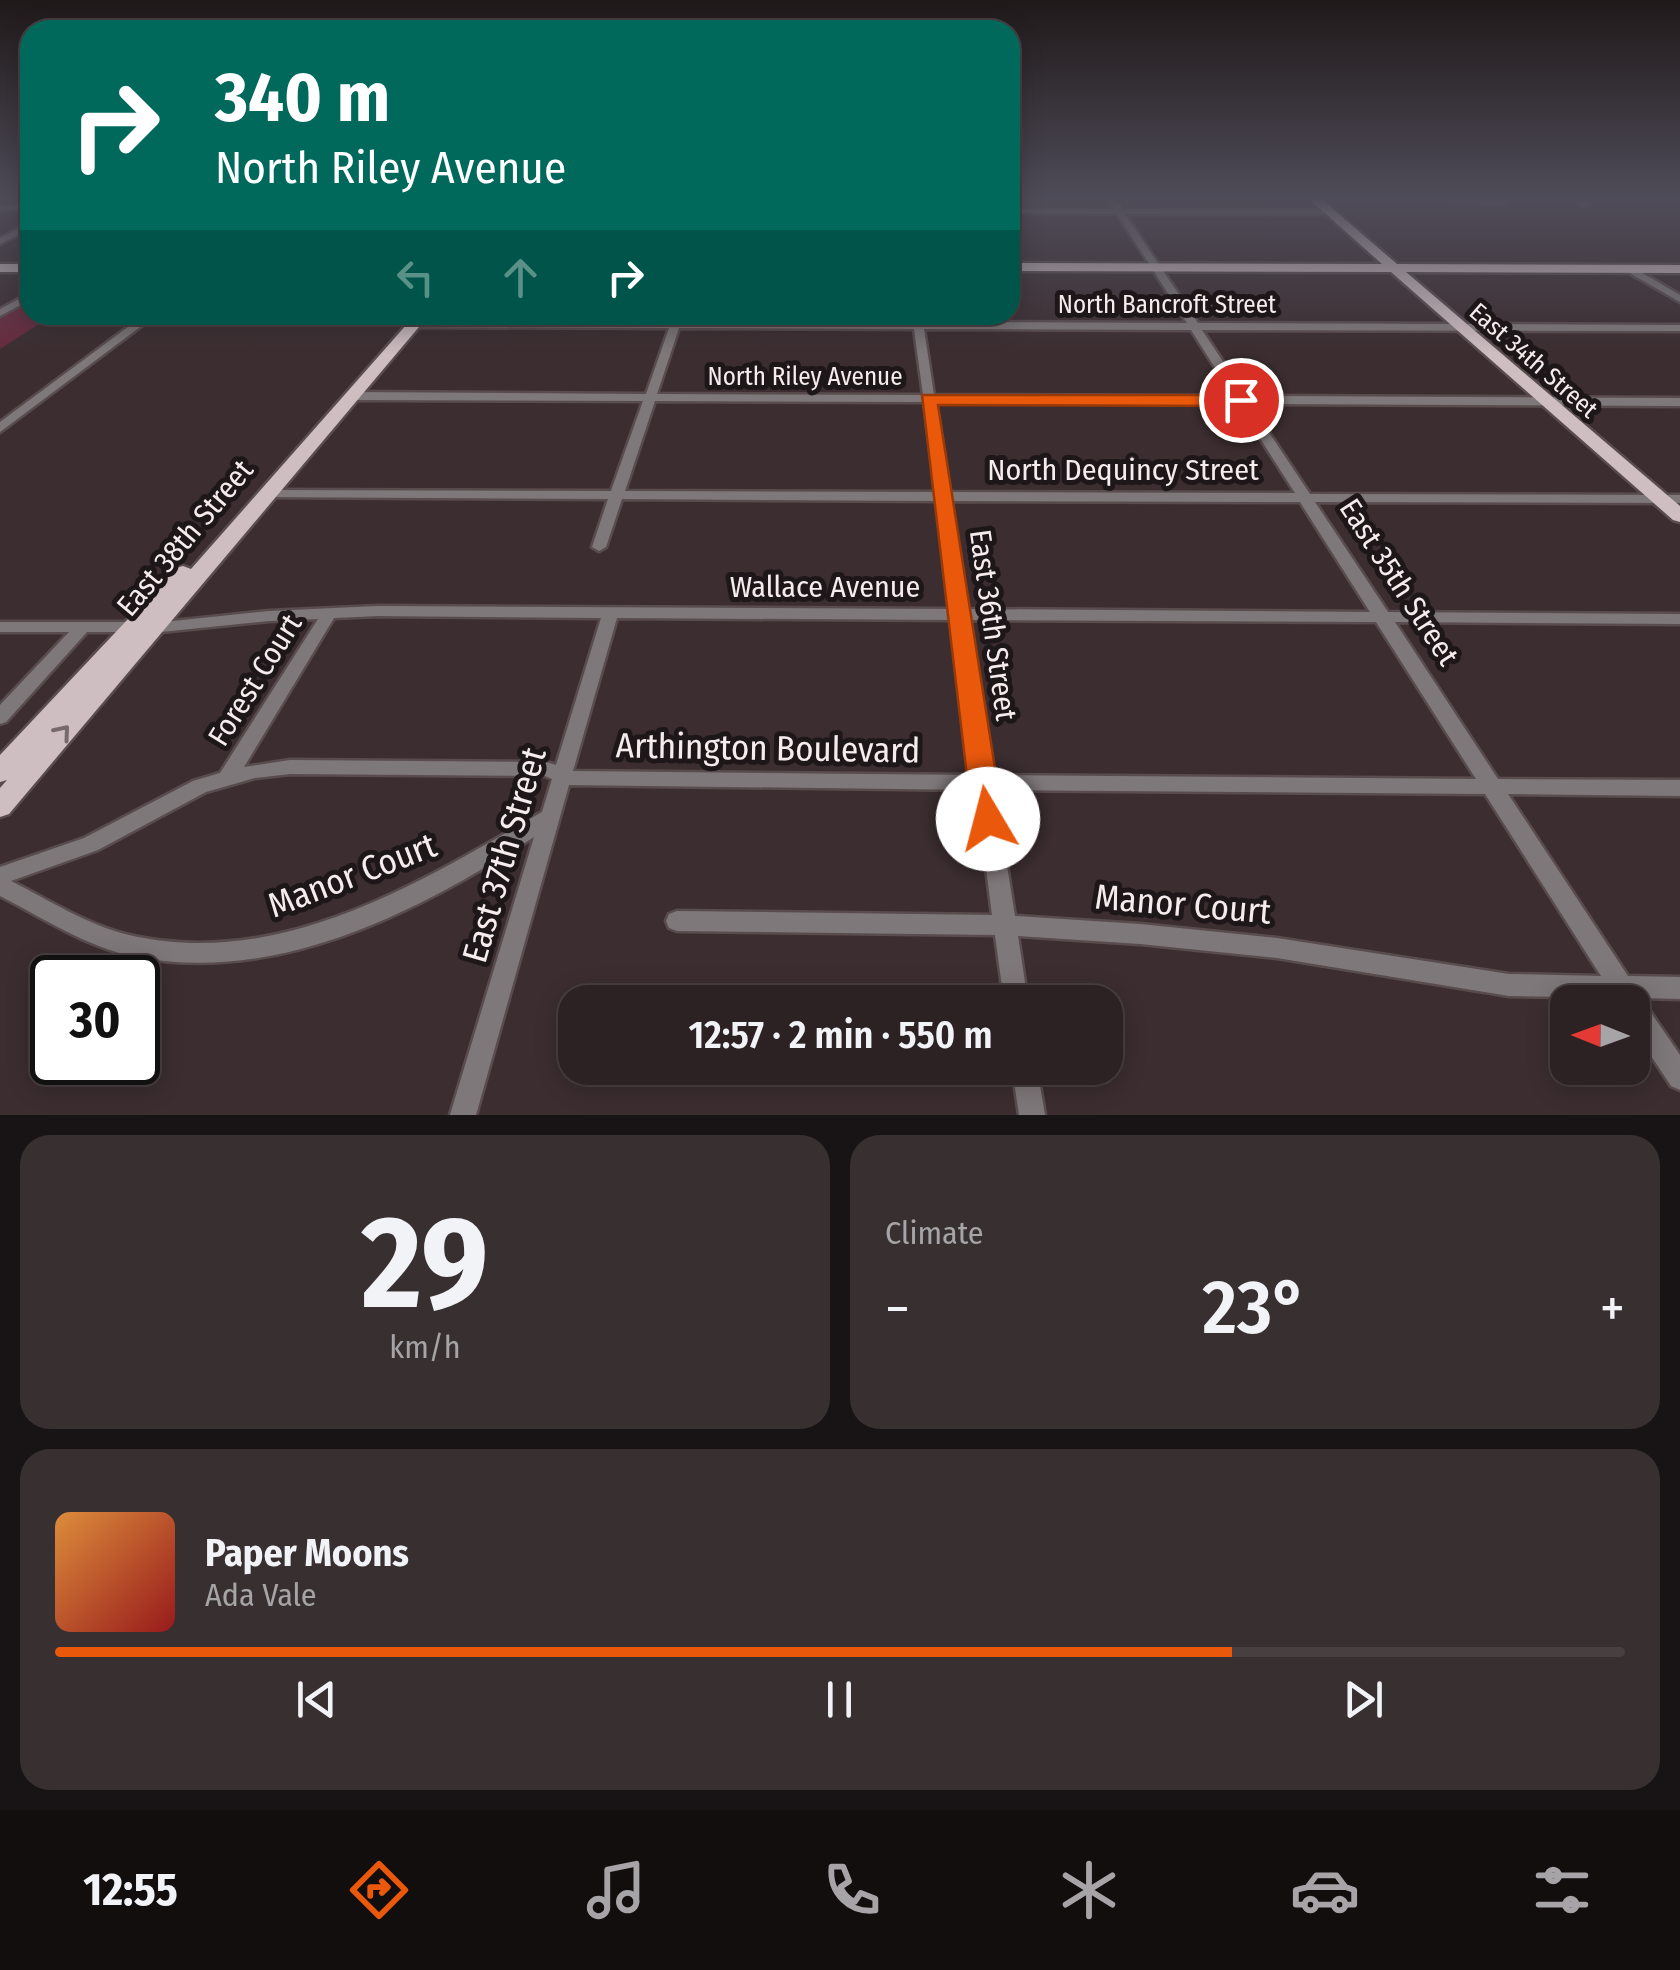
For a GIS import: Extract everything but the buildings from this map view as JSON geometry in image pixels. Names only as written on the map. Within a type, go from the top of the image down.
[{"type":"main road","name":"East 34th Street","points":[[1371,250],[1680,516]]},
{"type":"main road","points":[[1020,268],[1680,269]]},
{"type":"main road","name":"East 38th Street","points":[[0,772],[265,494],[409,325]]},
{"type":"main road","name":"East 38th Street","points":[[0,806],[141,628],[409,325]]},
{"type":"street","name":"East 35th Street","points":[[1143,250],[1619,985]]},
{"type":"street","points":[[1629,268],[1680,299]]},
{"type":"street","name":"North Bancroft Street","points":[[1020,322],[1680,328]]},
{"type":"street","points":[[0,428],[139,325]]},
{"type":"street","points":[[599,547],[674,325]]},
{"type":"street","name":"East 36th Street","points":[[919,325],[1013,985]]},
{"type":"street","name":"North Riley Avenue","points":[[350,396],[1680,402]]},
{"type":"street","name":"North Dequincy Street","points":[[265,494],[1680,499]]},
{"type":"street","name":"Wallace Avenue","points":[[0,627],[141,628],[330,612],[1680,619]]},
{"type":"street","name":"Forest Court","points":[[227,778],[330,612]]},
{"type":"street","name":"East 37th Street","points":[[463,1115],[610,613]]},
{"type":"street","points":[[0,716],[82,628]]},
{"type":"street","name":"Arthington Boulevard","points":[[0,876],[64,856],[175,797],[227,778],[290,767],[549,769],[560,775],[982,784],[1680,788]]},
{"type":"street","name":"Manor Court","points":[[0,886],[133,946],[200,950],[258,946],[326,929],[409,898],[484,859],[548,818]]},
{"type":"street","name":"Manor Court","points":[[677,921],[1004,925],[1212,940],[1550,990]]},
{"type":"street","name":"Manor Court","points":[[1650,994],[1680,988]]},
{"type":"street","name":"East 35th Street","points":[[1650,1032],[1680,1077]]},
{"type":"street","points":[[1028,1085],[1032,1115]]},
{"type":"shaded area","points":[[20,305],[20,325],[37,325],[0,349],[0,306]]},
{"type":"route","points":[[988,819],[928,399],[1241,400]]}]
